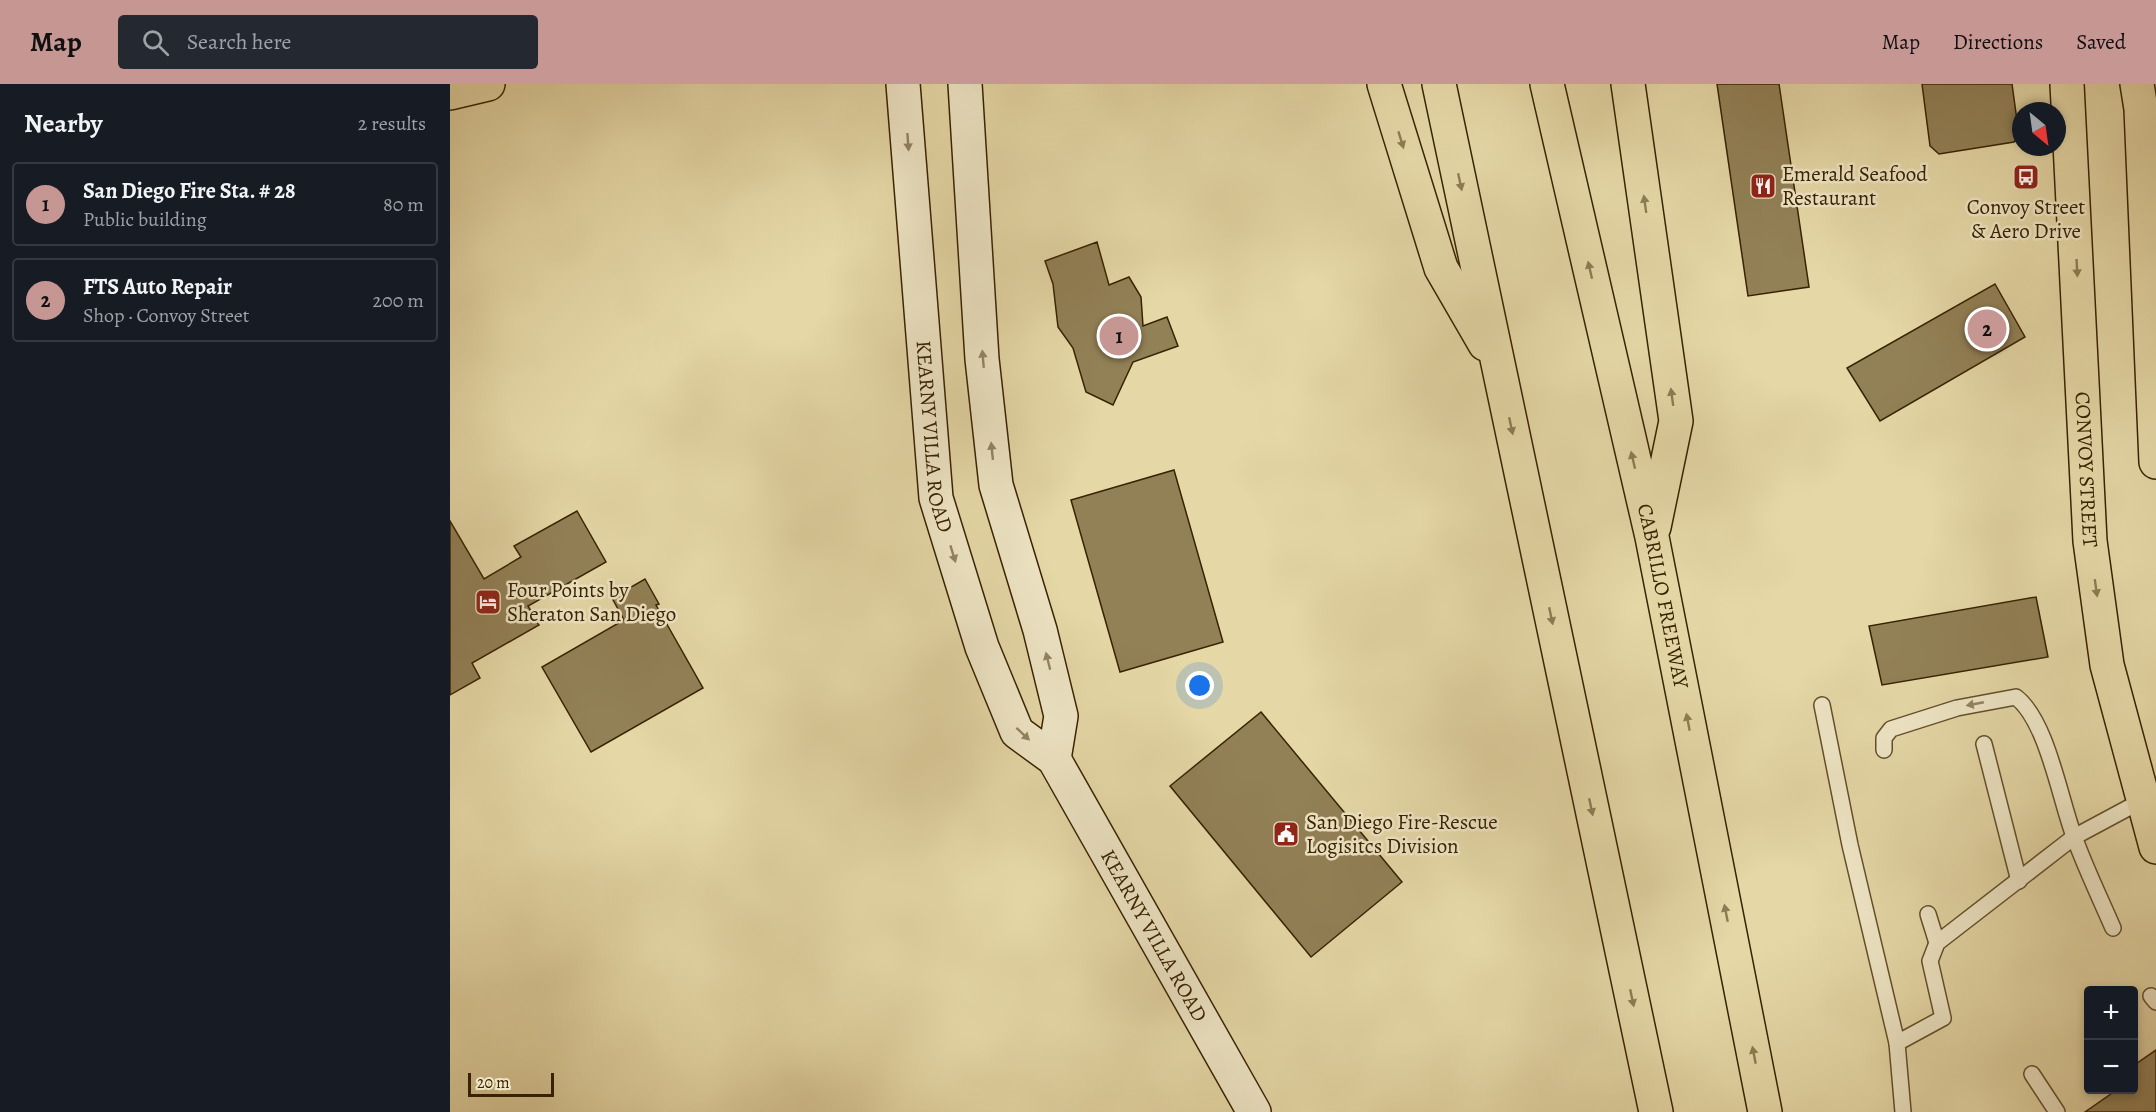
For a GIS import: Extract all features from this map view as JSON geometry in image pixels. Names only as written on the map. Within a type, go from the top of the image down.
[{"type":"main road","points":[[450,93],[488,84]]},
{"type":"main road","name":"KEARNY VILLA ROAD","points":[[903,84],[936,498],[982,646],[1017,732],[1054,759],[1254,1112]]},
{"type":"main road","points":[[965,84],[982,359],[996,485],[1040,630],[1061,716],[1054,759]]},
{"type":"main road","points":[[1384,84],[1441,268],[1499,368]]},
{"type":"main road","points":[[1439,84],[1656,1112]]},
{"type":"main road","name":"CABRILLO FREEWAY","points":[[1547,84],[1652,537],[1765,1112]]},
{"type":"main road","points":[[1628,84],[1676,421],[1652,537]]},
{"type":"main road","name":"CONVOY STREET","points":[[2067,84],[2090,541],[2107,665],[2156,847]]},
{"type":"main road","points":[[2137,84],[2141,120],[2156,462]]},
{"type":"lane","points":[[1884,750],[1884,738],[1891,729],[1957,708],[2016,697],[2029,707],[2055,772],[2074,837],[2113,928]]},
{"type":"lane","points":[[1822,705],[1850,845],[1897,1043],[1903,1112]]},
{"type":"lane","points":[[1984,744],[2019,881]]},
{"type":"lane","points":[[1897,1043],[1943,1018],[1930,961],[1937,943],[2074,837],[2143,800]]},
{"type":"lane","points":[[1929,914],[1937,943]]},
{"type":"lane","points":[[2032,1074],[2057,1112]]},
{"type":"building","name":"Emerald Seafood Restaurant","points":[[1717,84],[1779,84],[1809,287],[1748,296]]},
{"type":"building","points":[[1922,84],[2012,84],[2014,102],[2012,102],[2012,142],[1939,154],[1930,146]]},
{"type":"building","points":[[1097,242],[1109,285],[1129,277],[1141,297],[1143,326],[1167,317],[1178,346],[1133,362],[1113,405],[1086,392],[1073,348],[1058,327],[1053,284],[1045,261]]},
{"type":"building","points":[[1995,284],[2025,337],[1880,421],[1847,368]]},
{"type":"building","points":[[1174,470],[1223,642],[1120,672],[1071,500]]},
{"type":"building","points":[[577,511],[606,562],[528,606],[539,625],[472,663],[480,678],[450,695],[450,521],[484,579],[521,557],[514,546]]},
{"type":"building","points":[[645,579],[659,604],[656,605],[703,688],[591,752],[542,667],[624,620],[612,598]]},
{"type":"building","points":[[2036,597],[2048,657],[1882,685],[1869,626]]},
{"type":"building","name":"San Diego Fire-Rescue Logisitcs Division","points":[[1261,712],[1402,882],[1311,957],[1170,786]]},
{"type":"building","points":[[2156,1050],[2156,1112],[2085,1112],[2111,1094],[2138,1094],[2138,1063]]},
{"type":"place","name":"Convoy Street & Aero Drive","points":[[2026,177]]},
{"type":"place","name":"Emerald Seafood Restaurant","points":[[1763,186]]},
{"type":"place","name":"FTS Auto Repair","points":[[1987,329]]},
{"type":"place","name":"San Diego Fire Sta. # 28","points":[[1119,336]]},
{"type":"place","name":"Four Points by Sheraton San Diego","points":[[488,602]]},
{"type":"place","name":"San Diego Fire-Rescue Logisitcs Division","points":[[1286,834]]}]
